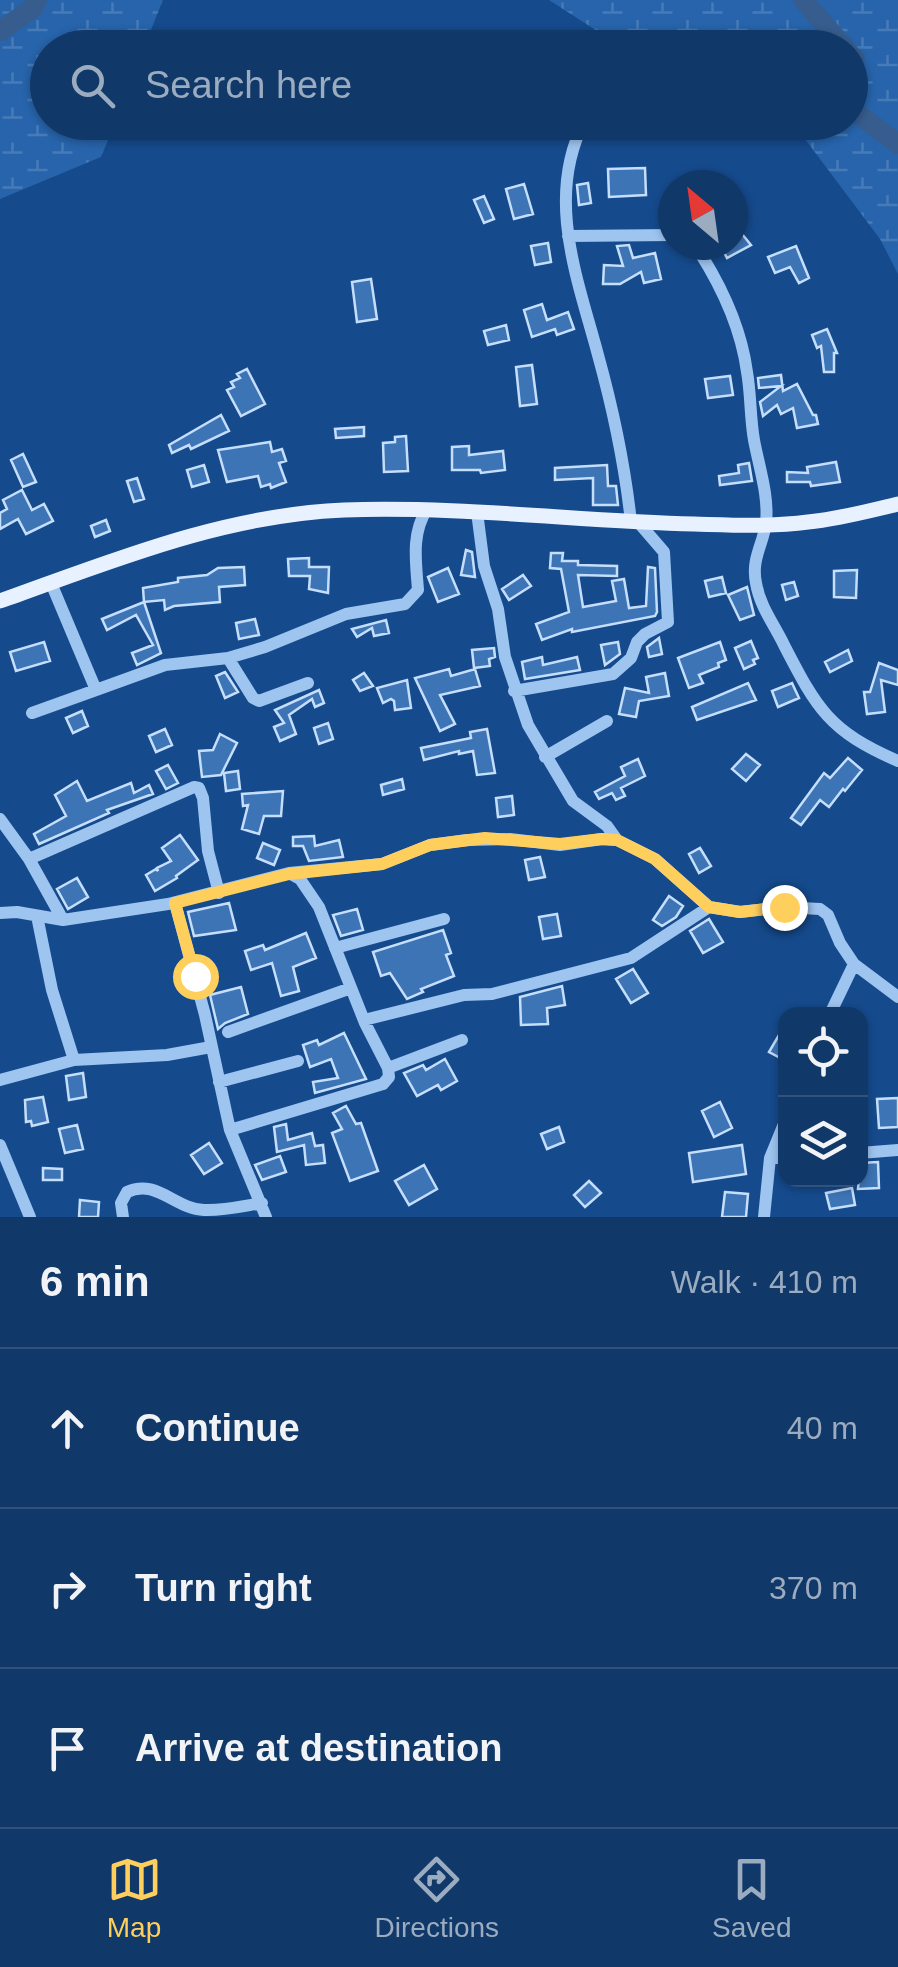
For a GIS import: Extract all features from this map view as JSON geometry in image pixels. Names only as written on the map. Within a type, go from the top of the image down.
[{"type":"main road","points":[[0,602],[203,531],[340,510],[427,509],[635,522],[766,524],[849,516],[898,504]]},
{"type":"street","points":[[514,691],[613,674],[631,658],[637,642],[668,622],[664,552],[635,522],[568,236],[565,185],[568,161],[577,140]]},
{"type":"street","points":[[568,236],[658,236]]},
{"type":"street","points":[[704,260],[728,305],[742,344],[766,524],[754,563],[756,585],[771,625],[795,670],[834,724],[868,748],[898,761]]},
{"type":"street","points":[[32,712],[165,665],[228,658],[265,648],[346,614],[406,604],[418,590],[415,541],[420,519],[427,509]]},
{"type":"street","points":[[477,512],[484,566],[498,609],[514,691],[545,757],[573,801],[607,826],[617,840]]},
{"type":"street","points":[[50,583],[96,690]]},
{"type":"street","points":[[228,658],[253,698],[259,701],[308,683]]},
{"type":"street","points":[[545,757],[607,721]]},
{"type":"street","points":[[29,859],[194,787],[203,798],[208,851],[218,893]]},
{"type":"street","points":[[0,818],[29,859],[63,920]]},
{"type":"street","points":[[0,913],[63,920],[175,903],[289,874],[382,864],[430,845],[467,840],[560,844],[617,840],[655,859],[709,907],[740,912],[784,907],[820,910],[828,915],[854,964],[898,997]]},
{"type":"street","points":[[230,1130],[383,1084],[389,1077],[319,907],[308,888],[289,874]]},
{"type":"street","points":[[122,1217],[127,1192],[136,1187],[152,1188],[181,1204],[204,1210],[264,1210],[230,1130],[175,903]]},
{"type":"street","points":[[364,1020],[464,995],[492,994],[632,958],[709,907]]},
{"type":"street","points":[[37,916],[52,990],[74,1060]]},
{"type":"street","points":[[335,948],[444,919]]},
{"type":"street","points":[[833,1007],[854,964]]},
{"type":"street","points":[[228,1032],[351,988]]},
{"type":"street","points":[[388,1068],[462,1040]]},
{"type":"street","points":[[0,1080],[74,1060],[167,1055],[210,1046]]},
{"type":"street","points":[[219,1082],[298,1062]]},
{"type":"street","points":[[764,1217],[770,1158],[778,1138]]},
{"type":"street","points":[[0,1144],[30,1217]]},
{"type":"street","points":[[868,1152],[898,1150]]},
{"type":"street","points":[[770,1158],[778,1158]]},
{"type":"green space","points":[[0,0],[163,0],[151,30],[30,30],[30,140],[108,140],[101,157],[0,199]]},
{"type":"green space","points":[[549,0],[898,0],[898,274],[880,239],[806,140],[868,140],[868,30],[596,30]]},
{"type":"building","points":[[645,168],[646,195],[609,197],[608,169]]},
{"type":"building","points":[[588,183],[591,203],[579,205],[577,185]]},
{"type":"building","points":[[524,184],[533,214],[514,219],[506,189]]},
{"type":"building","points":[[484,196],[494,219],[484,223],[474,200]]},
{"type":"building","points":[[548,243],[551,262],[535,265],[531,246]]},
{"type":"building","points":[[629,245],[633,258],[655,253],[661,279],[644,283],[641,272],[620,284],[603,284],[604,265],[623,266],[617,246]]},
{"type":"building","points":[[796,246],[809,278],[799,283],[790,267],[775,273],[768,257]]},
{"type":"building","points":[[371,279],[377,319],[357,322],[352,282]]},
{"type":"building","points":[[542,304],[547,320],[568,312],[574,329],[557,335],[555,329],[532,337],[524,310]]},
{"type":"building","points":[[506,325],[509,340],[488,345],[484,331]]},
{"type":"building","points":[[827,329],[837,353],[834,372],[824,372],[821,346],[817,348],[812,335]]},
{"type":"building","points":[[532,365],[537,404],[520,406],[516,367]]},
{"type":"building","points":[[247,369],[265,404],[241,416],[227,390],[234,387],[231,382],[240,378],[237,374]]},
{"type":"building","points":[[781,375],[783,391],[797,384],[818,424],[797,428],[793,408],[781,414],[777,405],[763,416],[760,402],[781,386],[759,388],[758,378]]},
{"type":"building","points":[[730,376],[733,395],[708,398],[705,379]]},
{"type":"building","points":[[221,415],[229,431],[191,449],[189,445],[172,453],[169,445]]},
{"type":"building","points":[[364,427],[364,436],[336,438],[335,429]]},
{"type":"building","points":[[406,436],[408,471],[384,472],[383,443]]},
{"type":"building","points":[[270,442],[272,452],[282,449],[286,461],[279,463],[286,482],[261,487],[258,476],[227,482],[218,450]]},
{"type":"building","points":[[469,446],[469,455],[503,451],[505,470],[452,470],[452,447]]},
{"type":"building","points":[[23,454],[36,482],[23,487],[11,460]]},
{"type":"building","points":[[836,462],[840,482],[811,486],[810,482],[787,482],[787,472],[808,473],[807,467]]},
{"type":"building","points":[[749,463],[752,481],[720,485],[719,476],[739,473],[738,465]]},
{"type":"building","points":[[204,465],[209,482],[192,487],[187,470]]},
{"type":"building","points":[[607,465],[608,486],[616,486],[618,505],[593,505],[593,478],[555,480],[555,468]]},
{"type":"building","points":[[137,478],[144,499],[134,502],[127,481]]},
{"type":"building","points":[[22,490],[32,510],[44,504],[53,521],[26,534],[18,519],[0,529],[0,513],[7,509],[3,500]]},
{"type":"building","points":[[106,520],[110,531],[95,537],[91,526]]},
{"type":"building","points":[[466,550],[472,552],[475,577],[461,575]]},
{"type":"building","points":[[551,553],[563,553],[562,561],[578,561],[578,565],[617,566],[617,576],[578,575],[583,607],[616,601],[612,581],[624,579],[629,608],[646,606],[648,567],[655,568],[655,616],[572,629],[542,640],[536,624],[569,612],[561,569],[550,568]]},
{"type":"building","points":[[309,558],[309,567],[329,567],[328,593],[309,589],[310,576],[289,576],[288,559]]},
{"type":"building","points":[[244,567],[245,585],[219,587],[220,602],[165,610],[164,600],[144,602],[143,588],[207,575],[218,568]]},
{"type":"building","points":[[448,568],[459,594],[438,602],[428,577]]},
{"type":"building","points":[[857,570],[856,598],[834,597],[834,571]]},
{"type":"building","points":[[523,575],[531,586],[509,600],[502,589]]},
{"type":"building","points":[[722,577],[726,593],[709,597],[705,581]]},
{"type":"building","points":[[794,582],[798,596],[786,600],[782,585]]},
{"type":"building","points":[[747,587],[754,615],[740,620],[728,595]]},
{"type":"building","points":[[144,602],[161,653],[137,665],[132,653],[153,645],[136,615],[107,630],[102,619]]},
{"type":"building","points":[[255,619],[259,635],[239,639],[236,623]]},
{"type":"building","points":[[386,620],[389,633],[374,636],[372,628],[357,637],[352,629]]},
{"type":"building","points":[[659,638],[662,654],[649,657],[647,647]]},
{"type":"building","points":[[751,641],[758,658],[744,669],[735,648]]},
{"type":"building","points":[[44,642],[50,661],[16,671],[10,652]]},
{"type":"building","points":[[618,642],[620,654],[605,665],[601,645]]},
{"type":"building","points":[[720,642],[726,660],[699,675],[703,683],[689,688],[678,658]]},
{"type":"building","points":[[494,648],[490,666],[474,668],[472,650]]},
{"type":"building","points":[[848,650],[852,661],[830,672],[825,662]]},
{"type":"building","points":[[542,657],[543,665],[577,657],[580,670],[525,679],[522,662]]},
{"type":"building","points":[[879,663],[898,670],[898,685],[881,680],[885,712],[867,714],[864,692],[870,692]]},
{"type":"building","points":[[449,669],[451,676],[475,669],[480,686],[440,695],[455,724],[440,731],[415,678]]},
{"type":"building","points":[[225,672],[238,692],[225,698],[216,676]]},
{"type":"building","points":[[364,673],[373,686],[360,691],[353,680]]},
{"type":"building","points":[[665,673],[669,696],[639,701],[636,717],[619,714],[625,688],[649,693],[646,677]]},
{"type":"building","points":[[407,680],[411,708],[395,710],[391,699],[383,703],[377,688]]},
{"type":"building","points":[[748,683],[756,700],[697,720],[692,707]]},
{"type":"building","points":[[792,683],[799,698],[778,707],[772,691]]},
{"type":"building","points":[[319,690],[324,703],[315,707],[312,699],[289,715],[296,734],[280,741],[274,727],[284,723],[275,710]]},
{"type":"building","points":[[82,711],[88,726],[73,733],[66,718]]},
{"type":"building","points":[[328,723],[333,739],[319,744],[314,728]]},
{"type":"building","points":[[165,729],[172,745],[156,752],[149,736]]},
{"type":"building","points":[[487,729],[495,773],[477,775],[473,751],[424,760],[421,748],[471,738],[470,732]]},
{"type":"building","points":[[220,734],[237,743],[221,775],[202,777],[199,751],[213,750]]},
{"type":"building","points":[[746,754],[760,765],[746,781],[732,769]]},
{"type":"building","points":[[848,758],[862,770],[845,791],[829,807],[820,800],[801,825],[791,818],[824,773],[830,778]]},
{"type":"building","points":[[638,759],[645,776],[621,788],[625,796],[616,800],[612,793],[599,799],[595,792],[625,776],[621,767]]},
{"type":"building","points":[[168,765],[178,783],[166,789],[156,771]]},
{"type":"building","points":[[238,771],[240,789],[226,791],[224,773]]},
{"type":"building","points":[[402,779],[404,789],[383,795],[381,785]]},
{"type":"building","points":[[77,781],[87,801],[131,783],[134,793],[149,785],[153,794],[107,810],[109,813],[39,844],[34,834],[66,816],[55,795]]},
{"type":"building","points":[[283,791],[281,816],[264,816],[259,834],[242,829],[248,805],[243,806],[242,794]]},
{"type":"building","points":[[512,796],[514,815],[498,817],[496,798]]},
{"type":"building","points":[[180,835],[198,860],[155,891],[146,875],[171,861],[162,848]]},
{"type":"building","points":[[314,836],[315,846],[339,840],[343,857],[309,861],[303,846],[293,846],[293,837]]},
{"type":"building","points":[[263,843],[280,850],[274,865],[257,858]]},
{"type":"building","points":[[700,848],[711,866],[699,873],[689,854]]},
{"type":"building","points":[[540,857],[545,877],[529,880],[525,860]]},
{"type":"building","points":[[77,878],[88,897],[68,909],[57,889]]},
{"type":"building","points":[[669,896],[683,906],[676,917],[662,926],[653,920]]},
{"type":"building","points":[[229,903],[236,930],[194,936],[188,912]]},
{"type":"building","points":[[357,909],[363,930],[341,936],[333,915]]},
{"type":"building","points":[[557,914],[561,936],[543,939],[539,917]]},
{"type":"building","points":[[709,919],[723,942],[703,953],[690,931]]},
{"type":"building","points":[[443,930],[454,976],[407,999],[390,973],[381,976],[373,952]]},
{"type":"building","points":[[306,933],[316,958],[293,967],[299,991],[281,996],[272,963],[251,970],[245,951],[263,945],[265,950]]},
{"type":"building","points":[[633,969],[648,993],[631,1003],[616,979]]},
{"type":"building","points":[[562,986],[565,1005],[547,1008],[548,1024],[521,1025],[520,997]]},
{"type":"building","points":[[241,987],[248,1014],[218,1029],[210,995]]},
{"type":"building","points":[[344,1033],[366,1079],[315,1093],[313,1082],[338,1078],[331,1059],[310,1067],[303,1045],[317,1040],[319,1045]]},
{"type":"building","points":[[778,1037],[778,1057],[769,1052]]},
{"type":"building","points":[[445,1059],[457,1081],[417,1096],[404,1073],[423,1065],[426,1070]]},
{"type":"building","points":[[83,1073],[86,1097],[69,1100],[66,1076]]},
{"type":"building","points":[[43,1097],[48,1122],[32,1126],[31,1121],[26,1122],[25,1100]]},
{"type":"building","points":[[898,1098],[898,1127],[879,1128],[877,1099]]},
{"type":"building","points":[[720,1102],[732,1128],[714,1137],[702,1111]]},
{"type":"building","points":[[346,1106],[356,1124],[361,1123],[378,1171],[350,1181],[332,1133],[342,1129],[333,1113]]},
{"type":"building","points":[[286,1124],[288,1140],[312,1133],[315,1146],[323,1145],[325,1163],[306,1165],[304,1145],[277,1152],[274,1127]]},
{"type":"building","points":[[77,1125],[83,1149],[65,1153],[59,1129]]},
{"type":"building","points":[[559,1127],[564,1142],[547,1149],[541,1134]]},
{"type":"building","points":[[209,1143],[222,1163],[204,1174],[191,1155]]},
{"type":"building","points":[[742,1145],[746,1174],[693,1182],[689,1153]]},
{"type":"building","points":[[280,1156],[286,1172],[262,1180],[255,1165]]},
{"type":"building","points":[[878,1162],[879,1188],[858,1189],[868,1187],[868,1163]]},
{"type":"building","points":[[424,1165],[437,1189],[409,1205],[395,1181]]},
{"type":"building","points":[[43,1168],[62,1169],[62,1180],[43,1180]]},
{"type":"building","points":[[589,1181],[601,1193],[585,1207],[574,1195]]},
{"type":"building","points":[[852,1188],[855,1205],[830,1209],[826,1193]]},
{"type":"building","points":[[725,1192],[748,1194],[746,1217],[722,1217]]},
{"type":"building","points":[[80,1200],[99,1202],[98,1217],[79,1217]]},
{"type":"waterway","points":[[0,31],[33,8],[37,0]]},
{"type":"waterway","points":[[803,0],[829,30]]},
{"type":"waterway","points":[[868,122],[898,144]]},
{"type":"route","points":[[195,976],[175,903],[289,874],[382,864],[430,845],[467,840],[560,844],[617,840],[655,859],[709,907],[740,912],[784,907]]}]
